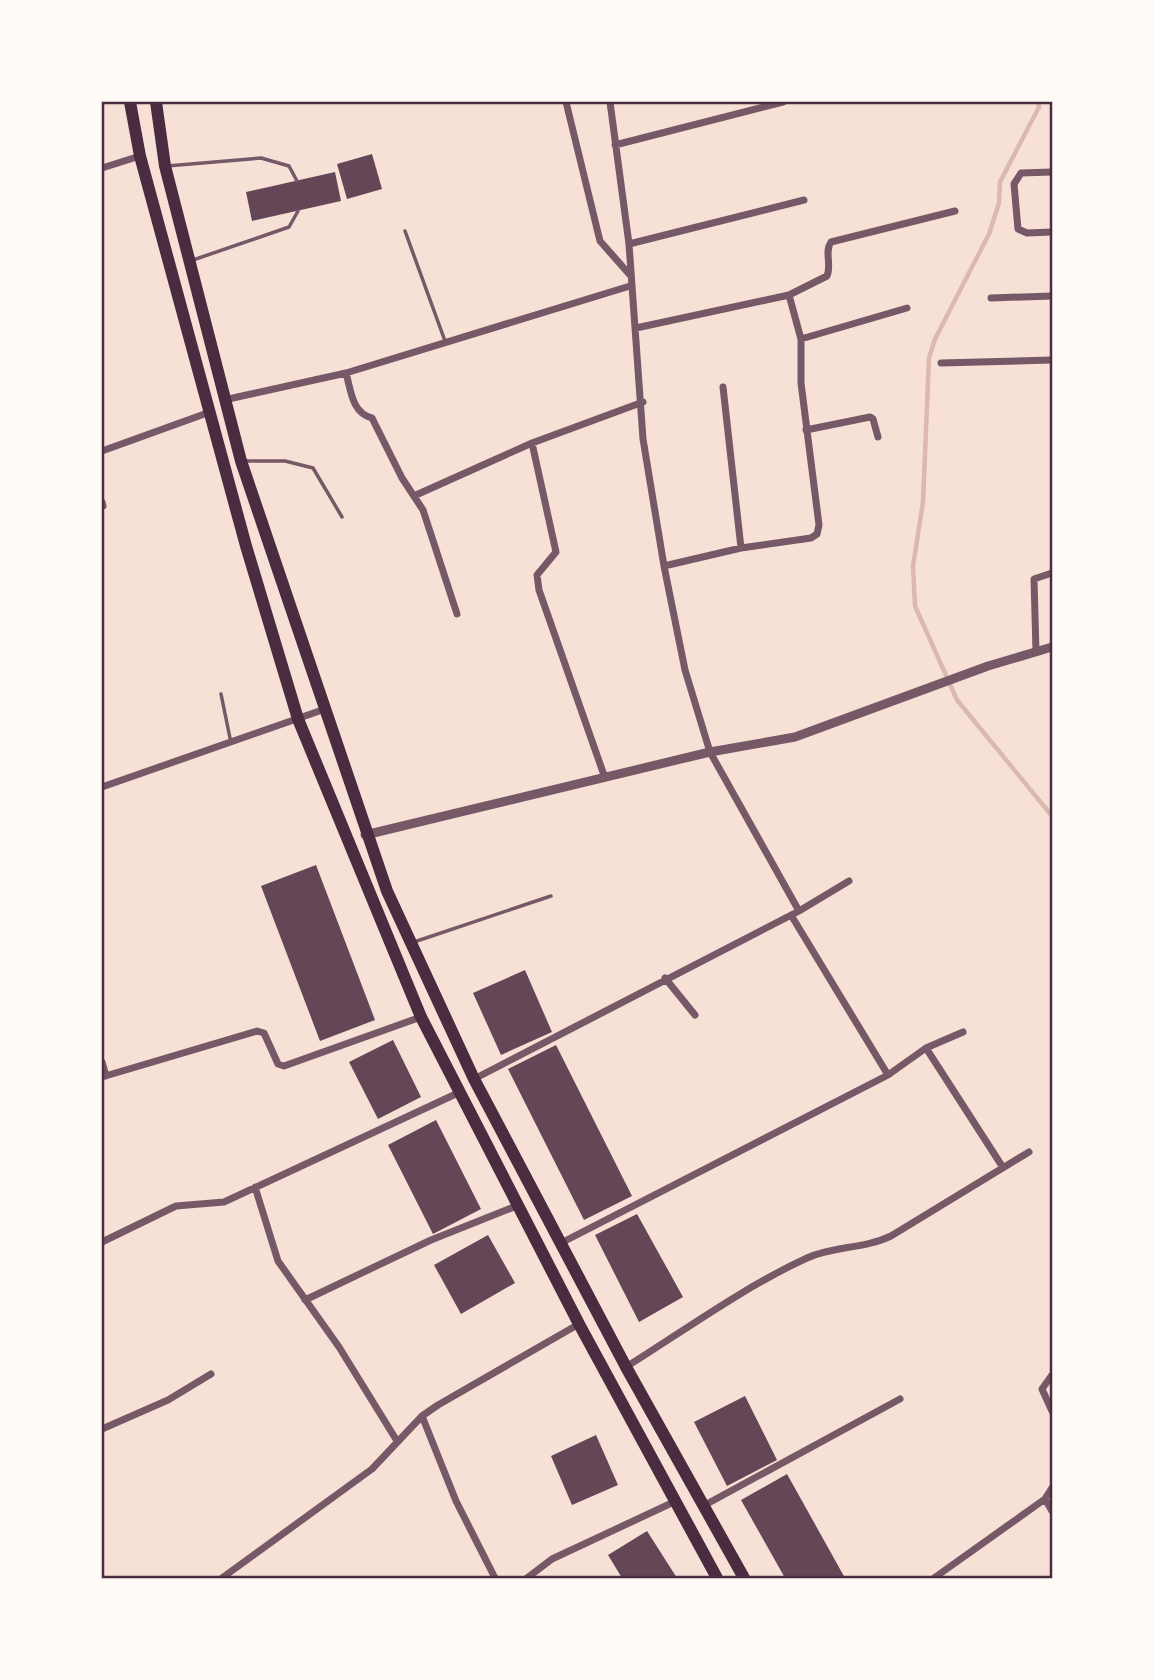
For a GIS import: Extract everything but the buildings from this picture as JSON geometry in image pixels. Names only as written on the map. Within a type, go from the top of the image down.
[{"type":"highway","points":[[130,102],[140,156],[246,545],[298,719],[421,1017],[458,1093],[717,1578]]},
{"type":"highway","points":[[156,102],[165,166],[241,461],[365,835],[409,944],[474,1079],[626,1367],[744,1578]]},
{"type":"street","points":[[566,102],[600,241],[630,275]]},
{"type":"street","points":[[610,102],[629,244],[630,286],[643,402],[643,439],[685,670],[710,752],[799,911]]},
{"type":"street","points":[[615,145],[783,102]]},
{"type":"street","points":[[102,168],[140,156]]},
{"type":"street","points":[[1052,172],[1021,173],[1014,184],[1018,229],[1027,233],[1052,232]]},
{"type":"street","points":[[629,244],[804,200]]},
{"type":"street","points":[[636,328],[789,295],[827,276],[830,268],[827,249],[831,242],[955,211]]},
{"type":"street","points":[[224,400],[346,373],[630,286]]},
{"type":"street","points":[[664,566],[741,548],[811,538],[817,534],[819,525],[806,430],[801,339],[789,295]]},
{"type":"street","points":[[991,298],[1052,296]]},
{"type":"street","points":[[801,339],[907,308]]},
{"type":"street","points":[[941,363],[1052,360]]},
{"type":"street","points":[[346,373],[354,405],[363,416],[372,418],[402,478],[416,495],[441,557],[457,614]]},
{"type":"street","points":[[723,387],[741,548]]},
{"type":"street","points":[[416,495],[531,443],[643,402]]},
{"type":"street","points":[[102,451],[211,412]]},
{"type":"street","points":[[806,430],[870,417],[878,437]]},
{"type":"street","points":[[531,443],[556,552],[537,575],[539,590],[605,778]]},
{"type":"street","points":[[1036,652],[1034,579],[1052,572]]},
{"type":"street","points":[[365,835],[710,752],[794,737],[958,677],[1052,647]]},
{"type":"street","points":[[102,787],[232,744],[325,709]]},
{"type":"street","points":[[474,1079],[799,911],[849,881]]},
{"type":"street","points":[[791,915],[888,1075]]},
{"type":"street","points":[[665,978],[695,1015]]},
{"type":"street","points":[[102,1062],[104,1076],[257,1031],[264,1033],[278,1064],[284,1066],[421,1017]]},
{"type":"street","points":[[561,1243],[888,1075],[926,1048],[963,1032]]},
{"type":"street","points":[[926,1048],[1002,1166]]},
{"type":"street","points":[[102,1242],[176,1206],[224,1202],[458,1093]]},
{"type":"street","points":[[626,1367],[716,1310],[810,1256],[874,1244],[891,1236],[1029,1152]]},
{"type":"street","points":[[255,1187],[278,1261],[339,1347],[397,1441]]},
{"type":"street","points":[[305,1300],[432,1240],[519,1205]]},
{"type":"street","points":[[222,1578],[372,1469],[422,1416],[579,1324]]},
{"type":"street","points":[[102,1429],[168,1400],[211,1374]]},
{"type":"street","points":[[1052,1375],[1042,1389],[1052,1411]]},
{"type":"street","points":[[702,1506],[900,1399]]},
{"type":"street","points":[[422,1416],[456,1501],[495,1578]]},
{"type":"street","points":[[934,1578],[1045,1499],[1052,1488]]},
{"type":"street","points":[[1045,1499],[1052,1511]]},
{"type":"street","points":[[527,1578],[552,1559],[676,1502]]},
{"type":"lane","points":[[165,166],[275,160],[289,166],[297,181]]},
{"type":"lane","points":[[190,261],[289,227],[298,211]]},
{"type":"lane","points":[[405,231],[445,342]]},
{"type":"lane","points":[[241,461],[285,461],[313,468],[342,517]]},
{"type":"lane","points":[[221,694],[232,744]]},
{"type":"lane","points":[[409,944],[551,896]]},
{"type":"waterway","points":[[1038,102],[1039,107],[1000,182],[999,203],[989,234],[935,339],[929,358],[923,502],[913,566],[915,606],[957,700],[1052,816]]}]
